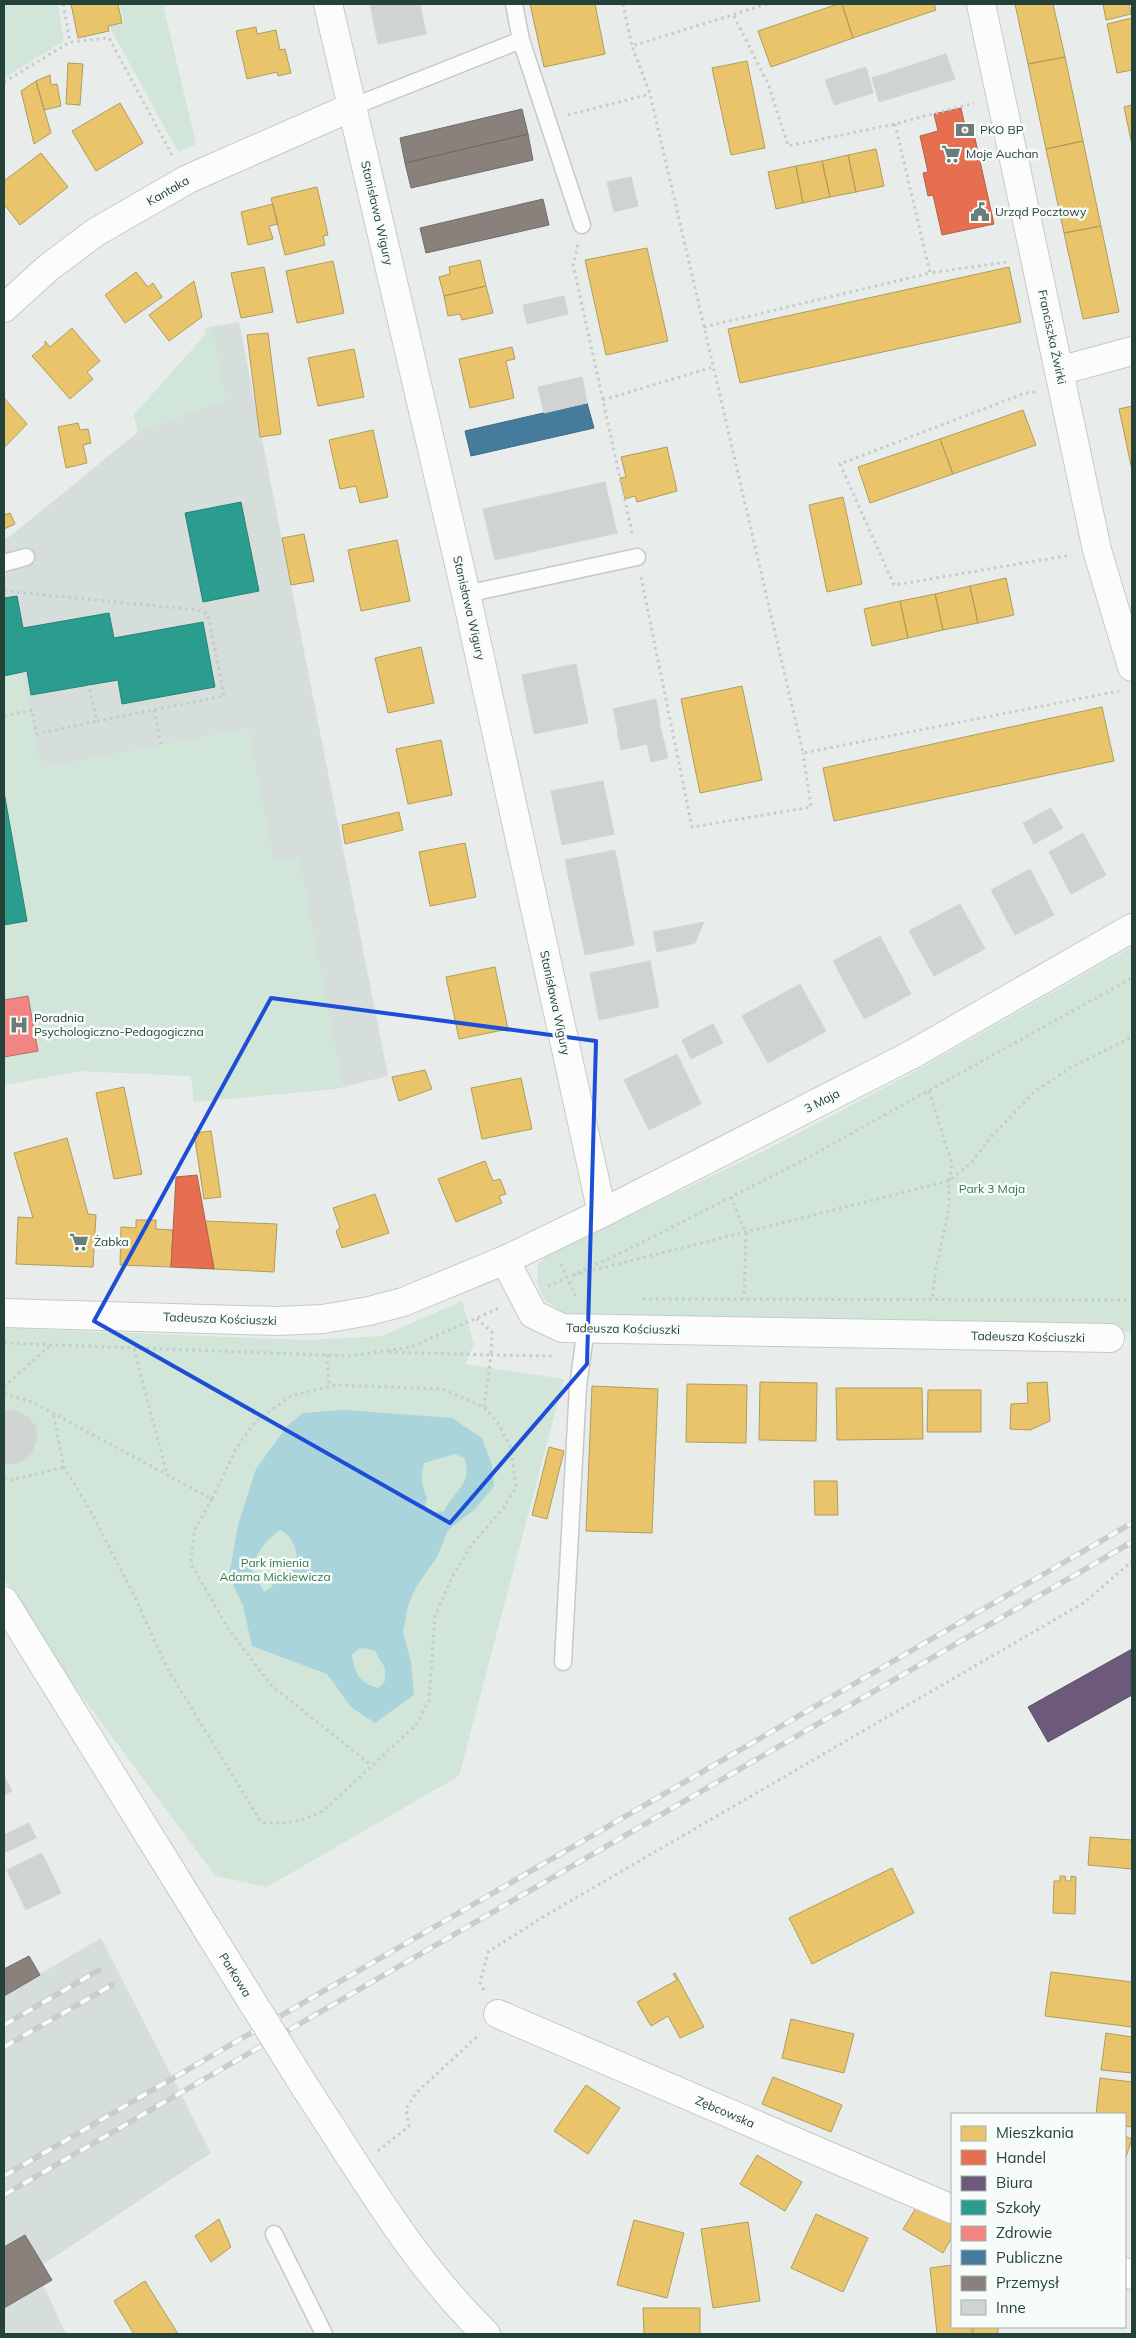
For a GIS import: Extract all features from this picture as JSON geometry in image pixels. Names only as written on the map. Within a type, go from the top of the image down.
[{"type":"street","name":"Stanisława Wigury","points":[[328,4],[466,594],[602,1214]]},
{"type":"street","name":"Franciszka Żwirki","points":[[981,4],[1097,550],[1127,679]]},
{"type":"street","name":"Kantaka","points":[[4,308],[49,267],[96,232],[188,179],[352,107]]},
{"type":"street","points":[[1061,381],[1132,351]]},
{"type":"street","name":"3 Maja","points":[[505,1260],[602,1214],[911,1055],[1132,928]]},
{"type":"street","name":"Tadeusza Kościuszki","points":[[4,1312],[276,1321],[323,1318],[369,1311],[403,1302],[505,1260],[532,1314],[562,1328],[1110,1338]]},
{"type":"street","name":"Parkowa","points":[[4,1600],[305,2087],[418,2259],[449,2298],[486,2334]]},
{"type":"street","name":"Zębcowska","points":[[498,2014],[951,2209]]},
{"type":"lane","points":[[514,4],[521,40],[582,225]]},
{"type":"lane","points":[[352,107],[521,40]]},
{"type":"lane","points":[[4,563],[26,557]]},
{"type":"lane","points":[[466,594],[637,557]]},
{"type":"lane","points":[[563,1662],[582,1328]]},
{"type":"lane","points":[[274,2234],[324,2334]]},
{"type":"path","points":[[63,4],[70,42]]},
{"type":"path","points":[[582,225],[573,264],[637,557],[692,827],[811,807],[803,753],[650,94],[632,46],[624,4]]},
{"type":"path","points":[[632,46],[734,16],[767,4]]},
{"type":"path","points":[[734,16],[769,86],[788,146],[895,124],[1001,97]]},
{"type":"path","points":[[4,82],[70,42],[109,38],[173,157],[165,162]]},
{"type":"path","points":[[547,120],[650,94]]},
{"type":"path","points":[[895,124],[930,274]]},
{"type":"path","points":[[704,327],[930,274],[1035,257]]},
{"type":"path","points":[[603,400],[713,367]]},
{"type":"path","points":[[1061,381],[840,464],[894,586],[1097,550]]},
{"type":"path","points":[[4,591],[198,610],[208,614],[224,696],[37,734],[32,710],[4,716]]},
{"type":"path","points":[[803,753],[1127,679]]},
{"type":"path","points":[[89,685],[97,721]]},
{"type":"path","points":[[154,710],[161,745]]},
{"type":"path","points":[[567,1277],[746,1234],[949,1180],[972,1162],[992,1136],[1034,1092],[1070,1068],[1132,1037]]},
{"type":"path","points":[[930,1091],[952,1164],[949,1180],[949,1209],[936,1268],[932,1300]]},
{"type":"path","points":[[731,1197],[746,1234],[744,1299]]},
{"type":"path","points":[[582,1328],[577,1299],[587,1299]]},
{"type":"path","points":[[636,1299],[1132,1300]]},
{"type":"path","points":[[378,1352],[491,1355],[492,1332],[476,1318]]},
{"type":"path","points":[[4,1387],[49,1346]]},
{"type":"path","points":[[134,1349],[167,1474]]},
{"type":"path","points":[[327,1355],[330,1386]]},
{"type":"path","points":[[53,1413],[64,1468],[90,1508],[167,1668],[261,1822],[276,1824],[305,1820],[323,1810],[416,1725],[429,1700],[435,1616],[452,1577],[473,1543],[502,1510],[516,1488],[511,1448],[498,1423],[484,1407],[442,1389],[335,1384],[291,1396],[255,1422],[237,1447],[194,1531],[191,1564],[229,1630],[272,1686],[371,1765]]},
{"type":"path","points":[[4,1394],[32,1402],[212,1498]]},
{"type":"path","points":[[4,1479],[8,1481],[64,1468]]},
{"type":"path","points":[[390,2143],[409,2126],[406,2109],[416,2093],[475,2040],[498,2014],[480,1983],[488,1952],[543,1917],[1085,1602],[1132,1561]]},
{"type":"highlighted area","points":[[271,998],[596,1041],[587,1364],[450,1523],[94,1321]]},
{"type":"shaded area","points":[[239,322],[388,1076],[335,1089],[194,1102],[191,1076],[81,1071],[4,1085],[4,539],[8,538],[138,432],[134,415],[206,334],[205,328]]},
{"type":"shaded area","points":[[101,1938],[211,2153],[36,2269],[66,2334],[4,2334],[4,1995]]},
{"type":"green space","points":[[4,4],[58,4],[64,41],[4,78]]},
{"type":"green space","points":[[120,4],[163,4],[196,144],[178,152],[109,26],[124,24]]},
{"type":"green space","points":[[212,327],[226,400],[138,432],[134,415],[206,334],[205,328]]},
{"type":"green space","points":[[22,672],[41,768],[248,728],[274,862],[299,857],[343,1087],[194,1102],[191,1076],[81,1071],[4,1085],[4,925],[27,921],[4,792],[4,676]]},
{"type":"green space","name":"Park 3 Maja","points":[[1132,947],[1132,1332],[588,1321],[563,1312],[545,1301],[537,1283],[538,1264],[546,1256],[774,1146],[914,1072]]},
{"type":"green space","name":"Park imienia Adama Mickiewicza","points":[[462,1301],[474,1344],[465,1364],[564,1379],[459,1776],[267,1887],[215,1876],[59,1665],[4,1579],[4,1328],[307,1340],[382,1336]]},
{"type":"water","points":[[344,1410],[452,1418],[482,1438],[492,1465],[494,1486],[475,1509],[448,1530],[437,1557],[416,1587],[408,1606],[403,1632],[411,1662],[414,1695],[375,1723],[351,1707],[327,1674],[252,1646],[243,1606],[229,1576],[238,1525],[256,1469],[288,1425],[303,1413]],"holes":[[[455,1454],[464,1458],[467,1473],[465,1480],[444,1511],[430,1513],[425,1505],[427,1498],[422,1480],[424,1463]],[[280,1530],[289,1537],[295,1547],[297,1559],[292,1570],[279,1577],[264,1592],[252,1571],[259,1553]],[[366,1648],[375,1651],[385,1668],[385,1681],[379,1688],[367,1684],[356,1672],[352,1655],[358,1649]]]},
{"type":"building: Mieszkania","points":[[71,4],[118,4],[122,23],[108,26],[109,31],[78,38]]},
{"type":"building: Mieszkania","points":[[530,4],[595,4],[605,54],[544,67]]},
{"type":"building: Mieszkania","points":[[842,4],[853,38],[771,67],[758,31]]},
{"type":"building: Mieszkania","points":[[842,4],[934,4],[936,10],[853,38]]},
{"type":"building: Mieszkania","points":[[1015,4],[1053,4],[1065,57],[1028,64]]},
{"type":"building: Mieszkania","points":[[1103,4],[1129,4],[1131,14],[1106,20]]},
{"type":"building: Mieszkania","points":[[1132,18],[1132,70],[1117,73],[1107,24]]},
{"type":"building: Mieszkania","points":[[256,27],[257,34],[276,30],[280,50],[285,49],[291,73],[278,76],[277,72],[247,79],[236,31]]},
{"type":"building: Mieszkania","points":[[1065,57],[1083,141],[1046,149],[1028,64]]},
{"type":"building: Mieszkania","points":[[747,61],[765,148],[731,155],[712,68]]},
{"type":"building: Mieszkania","points":[[68,63],[83,64],[80,105],[66,104]]},
{"type":"building: Mieszkania","points":[[50,75],[51,85],[57,84],[61,106],[44,110],[36,81]]},
{"type":"building: Mieszkania","points":[[36,81],[51,133],[34,144],[21,91]]},
{"type":"building: Mieszkania","points":[[120,103],[143,143],[96,171],[72,131]]},
{"type":"building: Mieszkania","points":[[1132,105],[1132,145],[1124,107]]},
{"type":"building: Mieszkania","points":[[1083,141],[1101,226],[1064,233],[1046,149]]},
{"type":"building: Mieszkania","points":[[876,149],[884,186],[856,192],[848,155]]},
{"type":"building: Mieszkania","points":[[41,153],[68,187],[20,225],[4,204],[4,181]]},
{"type":"building: Mieszkania","points":[[848,155],[856,192],[830,197],[822,161]]},
{"type":"building: Mieszkania","points":[[822,161],[830,197],[803,203],[796,166]]},
{"type":"building: Mieszkania","points":[[796,166],[803,203],[776,209],[768,172]]},
{"type":"building: Mieszkania","points":[[317,187],[328,235],[323,236],[325,245],[285,255],[271,198]]},
{"type":"building: Mieszkania","points":[[273,204],[278,224],[269,226],[273,239],[248,245],[241,212]]},
{"type":"building: Mieszkania","points":[[1101,226],[1119,312],[1083,319],[1064,233]]},
{"type":"building: Mieszkania","points":[[647,248],[668,341],[606,355],[585,260]]},
{"type":"building: Mieszkania","points":[[480,260],[486,286],[444,296],[439,277],[450,274],[449,267]]},
{"type":"building: Mieszkania","points":[[333,261],[344,313],[297,323],[286,271]]},
{"type":"building: Mieszkania","points":[[264,267],[273,312],[241,318],[231,273]]},
{"type":"building: Mieszkania","points":[[1009,267],[1021,322],[740,383],[728,329]]},
{"type":"building: Mieszkania","points":[[136,272],[148,287],[153,283],[162,297],[125,323],[105,295]]},
{"type":"building: Mieszkania","points":[[194,281],[202,317],[169,341],[149,315]]},
{"type":"building: Mieszkania","points":[[486,286],[493,313],[462,320],[460,314],[448,316],[444,296]]},
{"type":"building: Mieszkania","points":[[72,328],[100,361],[87,372],[93,379],[70,399],[32,356],[45,345],[45,341],[50,347]]},
{"type":"building: Mieszkania","points":[[268,333],[281,434],[260,437],[247,335]]},
{"type":"building: Mieszkania","points":[[512,347],[515,359],[506,361],[514,398],[470,408],[459,359]]},
{"type":"building: Mieszkania","points":[[354,349],[364,397],[318,406],[308,358]]},
{"type":"building: Mieszkania","points":[[4,398],[27,424],[4,448]]},
{"type":"building: Mieszkania","points":[[1132,406],[1132,470],[1119,409]]},
{"type":"building: Mieszkania","points":[[1023,410],[1036,445],[953,474],[940,439]]},
{"type":"building: Mieszkania","points":[[78,423],[80,430],[88,429],[91,443],[83,445],[87,463],[66,468],[58,427]]},
{"type":"building: Mieszkania","points":[[373,430],[388,497],[360,503],[356,486],[340,489],[329,440]]},
{"type":"building: Mieszkania","points":[[940,439],[953,474],[870,503],[858,467]]},
{"type":"building: Mieszkania","points":[[667,447],[677,491],[637,502],[635,496],[625,499],[620,478],[626,477],[621,457]]},
{"type":"building: Mieszkania","points":[[843,497],[862,584],[827,592],[809,505]]},
{"type":"building: Mieszkania","points":[[10,513],[15,524],[4,529],[4,515]]},
{"type":"building: Mieszkania","points":[[304,534],[314,581],[291,585],[282,538]]},
{"type":"building: Mieszkania","points":[[397,540],[410,601],[361,611],[348,550]]},
{"type":"building: Mieszkania","points":[[1006,578],[1014,615],[978,623],[970,586]]},
{"type":"building: Mieszkania","points":[[970,586],[978,623],[943,630],[935,594]]},
{"type":"building: Mieszkania","points":[[935,594],[943,630],[908,638],[900,601]]},
{"type":"building: Mieszkania","points":[[900,601],[908,638],[872,646],[864,609]]},
{"type":"building: Mieszkania","points":[[421,647],[434,703],[388,713],[375,658]]},
{"type":"building: Mieszkania","points":[[742,686],[762,780],[700,793],[681,699]]},
{"type":"building: Mieszkania","points":[[1102,707],[1114,761],[834,821],[823,768]]},
{"type":"building: Mieszkania","points":[[441,740],[452,795],[408,804],[396,749]]},
{"type":"building: Mieszkania","points":[[399,812],[403,830],[345,844],[342,825]]},
{"type":"building: Mieszkania","points":[[465,843],[476,897],[430,906],[419,852]]},
{"type":"building: Mieszkania","points":[[495,967],[508,1029],[459,1039],[446,977]]},
{"type":"building: Mieszkania","points":[[425,1070],[432,1089],[399,1101],[392,1077]]},
{"type":"building: Mieszkania","points":[[521,1078],[532,1129],[482,1139],[471,1088]]},
{"type":"building: Mieszkania","points":[[124,1087],[142,1174],[114,1179],[96,1093]]},
{"type":"building: Mieszkania","points":[[211,1131],[221,1197],[204,1199],[194,1133]]},
{"type":"building: Mieszkania","points":[[67,1138],[88,1214],[96,1215],[93,1267],[16,1264],[18,1217],[33,1218],[14,1153]]},
{"type":"building: Mieszkania","points":[[485,1161],[493,1181],[500,1179],[506,1194],[499,1196],[502,1203],[456,1222],[438,1179]]},
{"type":"building: Mieszkania","points":[[375,1194],[389,1233],[342,1248],[336,1231],[340,1228],[333,1208]]},
{"type":"building: Mieszkania","points":[[136,1220],[156,1220],[156,1229],[173,1230],[171,1267],[120,1265],[121,1227],[136,1228]]},
{"type":"building: Mieszkania","points":[[205,1221],[277,1224],[274,1272],[214,1269]]},
{"type":"building: Mieszkania","points":[[760,1382],[817,1383],[816,1441],[759,1440]]},
{"type":"building: Mieszkania","points":[[1047,1382],[1050,1421],[1030,1430],[1010,1429],[1011,1404],[1028,1403],[1027,1383]]},
{"type":"building: Mieszkania","points":[[687,1384],[747,1385],[746,1443],[686,1442]]},
{"type":"building: Mieszkania","points":[[592,1386],[658,1389],[652,1533],[586,1531]]},
{"type":"building: Mieszkania","points":[[836,1388],[922,1388],[923,1439],[837,1440]]},
{"type":"building: Mieszkania","points":[[928,1390],[981,1390],[981,1432],[927,1432]]},
{"type":"building: Mieszkania","points":[[549,1447],[564,1451],[547,1519],[532,1515]]},
{"type":"building: Mieszkania","points":[[814,1481],[837,1481],[838,1515],[815,1515]]},
{"type":"building: Mieszkania","points":[[1090,1837],[1132,1840],[1132,1869],[1088,1865]]},
{"type":"building: Mieszkania","points":[[892,1868],[914,1913],[812,1964],[789,1918]]},
{"type":"building: Mieszkania","points":[[1060,1876],[1065,1876],[1066,1881],[1071,1881],[1071,1876],[1076,1877],[1075,1914],[1053,1913],[1054,1881],[1060,1881]]},
{"type":"building: Mieszkania","points":[[1051,1972],[1132,1982],[1132,2027],[1045,2016]]},
{"type":"building: Mieszkania","points":[[675,1973],[704,2027],[680,2038],[668,2016],[651,2026],[637,2002],[677,1980],[673,1974]]},
{"type":"building: Mieszkania","points":[[791,2019],[854,2034],[844,2073],[782,2058]]},
{"type":"building: Mieszkania","points":[[1106,2033],[1132,2037],[1132,2073],[1101,2070]]},
{"type":"building: Mieszkania","points":[[773,2077],[842,2105],[831,2132],[762,2104]]},
{"type":"building: Mieszkania","points":[[1100,2078],[1132,2082],[1132,2127],[1126,2126],[1126,2113],[1096,2113]]},
{"type":"building: Mieszkania","points":[[586,2085],[620,2108],[588,2154],[554,2131]]},
{"type":"building: Mieszkania","points":[[1126,2136],[1132,2139],[1126,2157]]},
{"type":"building: Mieszkania","points":[[757,2155],[802,2182],[785,2211],[740,2184]]},
{"type":"building: Mieszkania","points":[[922,2198],[951,2215],[951,2239],[943,2253],[903,2229]]},
{"type":"building: Mieszkania","points":[[816,2214],[868,2238],[843,2292],[791,2268]]},
{"type":"building: Mieszkania","points":[[219,2219],[231,2247],[211,2262],[195,2236]]},
{"type":"building: Mieszkania","points":[[634,2220],[684,2233],[667,2298],[617,2285]]},
{"type":"building: Mieszkania","points":[[748,2222],[760,2301],[713,2308],[701,2229]]},
{"type":"building: Mieszkania","points":[[951,2265],[951,2328],[972,2328],[972,2334],[937,2334],[930,2268]]},
{"type":"building: Mieszkania","points":[[145,2281],[178,2334],[134,2334],[114,2301]]},
{"type":"building: Mieszkania","points":[[643,2308],[700,2308],[700,2334],[644,2334]]},
{"type":"building: Mieszkania","points":[[973,2328],[998,2328],[998,2334],[973,2334]]},
{"type":"building: Handel","name":"Moje Auchan","points":[[961,108],[965,126],[972,125],[994,224],[942,235],[933,195],[928,196],[923,173],[928,172],[920,136],[938,131],[934,114]]},
{"type":"building: Handel","points":[[197,1175],[214,1269],[171,1267],[176,1177]]},
{"type":"building: Biura","points":[[1132,1649],[1132,1695],[1048,1742],[1028,1707]]},
{"type":"building: Szkoły","points":[[241,502],[259,591],[203,602],[185,513]]},
{"type":"building: Szkoły","points":[[17,596],[23,628],[109,613],[114,638],[203,622],[215,687],[122,704],[118,680],[31,695],[27,671],[4,676],[4,598]]},
{"type":"building: Szkoły","points":[[4,792],[27,921],[4,925]]},
{"type":"building: Zdrowie","name":"Poradnia Psychologiczno-Pedagogiczna","points":[[28,996],[38,1051],[4,1057],[4,1000]]},
{"type":"building: Publiczne","points":[[587,403],[594,428],[471,456],[465,431]]},
{"type":"building: Przemysł","points":[[522,109],[528,134],[405,163],[400,138]]},
{"type":"building: Przemysł","points":[[528,134],[533,160],[411,188],[405,163]]},
{"type":"building: Przemysł","points":[[543,199],[549,225],[426,253],[420,228]]},
{"type":"building: Przemysł","points":[[29,1956],[40,1975],[4,1996],[4,1969]]},
{"type":"building: Przemysł","points":[[25,2235],[52,2280],[4,2308],[4,2247]]},
{"type":"building: Inne","points":[[370,4],[420,4],[426,34],[378,44]]},
{"type":"building: Inne","points":[[946,54],[955,79],[879,102],[872,78]]},
{"type":"building: Inne","points":[[866,67],[873,93],[834,105],[825,80]]},
{"type":"building: Inne","points":[[631,177],[638,206],[614,212],[607,182]]},
{"type":"building: Inne","points":[[564,296],[568,314],[527,324],[523,305]]},
{"type":"building: Inne","points":[[582,377],[587,403],[544,413],[538,387]]},
{"type":"building: Inne","points":[[605,482],[617,533],[495,560],[483,509]]},
{"type":"building: Inne","points":[[576,664],[588,723],[534,734],[522,675]]},
{"type":"building: Inne","points":[[656,699],[660,722],[618,731],[613,709]]},
{"type":"building: Inne","points":[[659,722],[668,758],[651,762],[647,744],[621,750],[617,732]]},
{"type":"building: Inne","points":[[603,781],[614,834],[562,845],[551,791]]},
{"type":"building: Inne","points":[[1051,808],[1063,828],[1034,844],[1023,823]]},
{"type":"building: Inne","points":[[1083,833],[1106,875],[1071,894],[1049,852]]},
{"type":"building: Inne","points":[[615,850],[634,945],[585,955],[565,860]]},
{"type":"building: Inne","points":[[1030,869],[1054,915],[1015,935],[991,890]]},
{"type":"building: Inne","points":[[960,904],[985,949],[934,976],[909,931]]},
{"type":"building: Inne","points":[[704,922],[695,943],[657,952],[653,932]]},
{"type":"building: Inne","points":[[880,936],[911,994],[864,1019],[833,961]]},
{"type":"building: Inne","points":[[650,961],[659,1007],[599,1020],[590,973]]},
{"type":"building: Inne","points":[[800,984],[826,1031],[768,1063],[742,1016]]},
{"type":"building: Inne","points":[[713,1024],[723,1043],[691,1059],[682,1040]]},
{"type":"building: Inne","points":[[677,1054],[701,1104],[649,1130],[624,1080]]},
{"type":"building: Inne","points":[[14,1410],[29,1418],[35,1426],[37,1438],[31,1454],[21,1462],[10,1464],[4,1463],[4,1411]]},
{"type":"building: Inne","points":[[4,1775],[12,1791],[4,1795]]},
{"type":"building: Inne","points":[[29,1823],[36,1838],[4,1853],[4,1835]]},
{"type":"building: Inne","points":[[42,1853],[61,1893],[26,1910],[7,1870]]},
{"type":"railway","points":[[4,2176],[1132,1523]]},
{"type":"railway","points":[[4,2195],[1132,1542]]},
{"type":"railway","points":[[4,2025],[99,1970]]},
{"type":"railway","points":[[4,2047],[112,1985]]},
{"type":"place","name":"PKO BP","points":[[965,130]]},
{"type":"place","name":"Moje Auchan","points":[[951,154]]},
{"type":"place","name":"Urząd Pocztowy","points":[[980,212]]},
{"type":"place","name":"Poradnia Psychologiczno-Pedagogiczna","points":[[19,1025]]},
{"type":"place","name":"Żabka","points":[[79,1242]]}]
